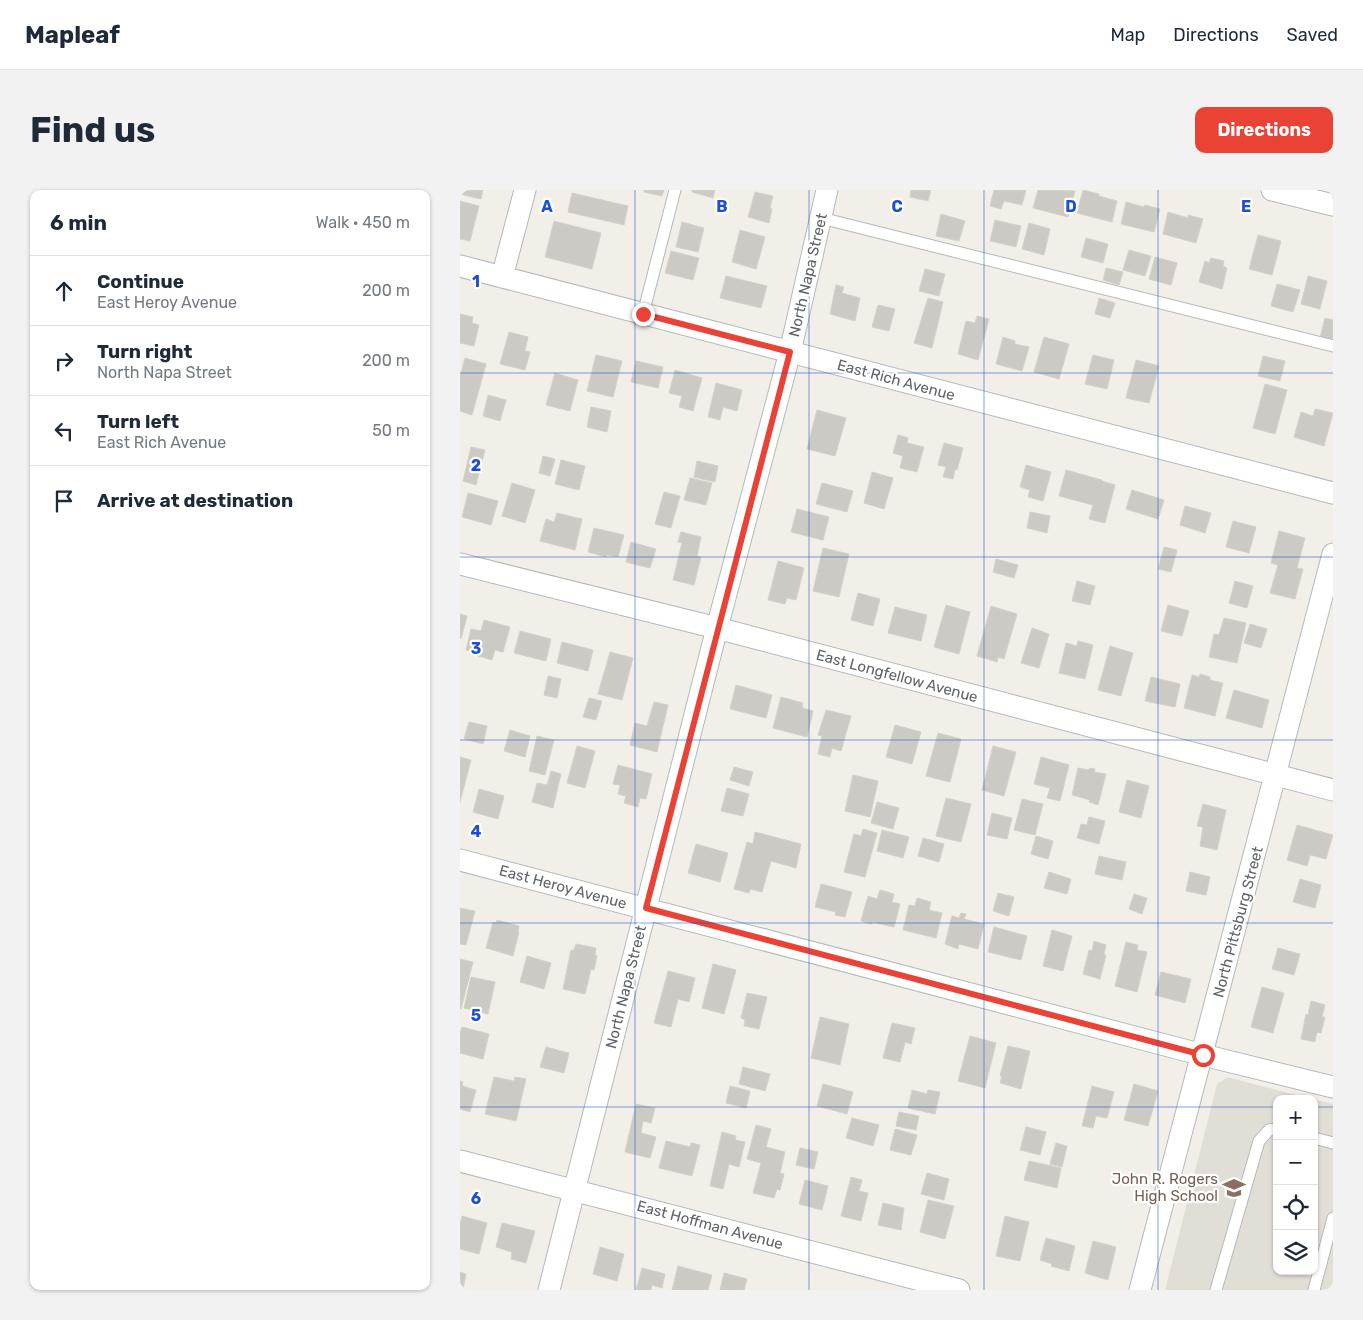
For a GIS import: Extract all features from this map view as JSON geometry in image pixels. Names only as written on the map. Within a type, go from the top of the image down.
[{"type":"street","points":[[502,277],[525,190]]},
{"type":"street","name":"North Napa Street","points":[[549,1290],[717,628],[790,352],[827,190]]},
{"type":"street","points":[[1272,190],[1333,205]]},
{"type":"street","name":"East Rich Avenue","points":[[460,266],[1333,494]]},
{"type":"street","name":"North Pittsburg Street","points":[[1140,1290],[1333,554]]},
{"type":"street","name":"East Longfellow Avenue","points":[[460,564],[717,628],[1333,790]]},
{"type":"street","name":"East Heroy Avenue","points":[[460,860],[1203,1055],[1333,1087]]},
{"type":"street","name":"East Hoffman Avenue","points":[[460,1161],[959,1290]]},
{"type":"lane","points":[[643,314],[675,190]]},
{"type":"lane","points":[[821,218],[1333,346]]},
{"type":"lane","points":[[1216,1290],[1259,1140],[1269,1130],[1273,1130]]},
{"type":"lane","points":[[1318,1139],[1333,1143]]},
{"type":"lane","points":[[1314,1290],[1333,1218]]},
{"type":"shaded area","name":"John R. Rogers High School","points":[[1226,1078],[1231,1078],[1296,1095],[1273,1095],[1273,1275],[1318,1275],[1318,1100],[1333,1104],[1333,1290],[1165,1290],[1217,1084]]},
{"type":"building","points":[[460,190],[483,190],[481,199],[460,194]]},
{"type":"building","points":[[644,190],[664,190],[662,196],[644,192]]},
{"type":"building","points":[[692,190],[715,190],[713,198],[692,192]]},
{"type":"building","points":[[911,190],[931,190],[928,201],[910,197]]},
{"type":"building","points":[[994,190],[1026,190],[1022,205],[1004,201],[1001,209],[990,206]]},
{"type":"building","points":[[1038,190],[1075,191],[1068,217],[1033,208]]},
{"type":"building","points":[[1083,190],[1117,201],[1112,222],[1077,213]]},
{"type":"building","points":[[755,192],[773,196],[769,223],[748,217]]},
{"type":"building","points":[[572,193],[628,206],[624,225],[568,212]]},
{"type":"building","points":[[460,201],[479,206],[470,241],[460,239]]},
{"type":"building","points":[[1126,202],[1160,209],[1154,232],[1121,224]]},
{"type":"building","points":[[1168,212],[1188,218],[1188,215],[1203,219],[1196,243],[1163,234]]},
{"type":"building","points":[[941,214],[965,221],[959,241],[936,236]]},
{"type":"building","points":[[995,220],[1021,226],[1016,247],[990,241]]},
{"type":"building","points":[[554,221],[601,233],[592,269],[545,257]]},
{"type":"building","points":[[682,222],[704,228],[698,252],[676,247]]},
{"type":"building","points":[[1029,223],[1050,229],[1044,255],[1022,249]]},
{"type":"building","points":[[740,230],[765,237],[756,269],[732,262]]},
{"type":"building","points":[[1258,235],[1281,241],[1272,275],[1249,269]]},
{"type":"building","points":[[1086,238],[1108,244],[1103,263],[1081,257]]},
{"type":"building","points":[[1129,250],[1151,256],[1145,276],[1123,270]]},
{"type":"building","points":[[671,251],[699,258],[693,280],[665,273]]},
{"type":"building","points":[[1155,257],[1177,263],[1171,285],[1149,279]]},
{"type":"building","points":[[1211,258],[1224,261],[1223,266],[1227,268],[1222,289],[1199,282],[1205,261],[1209,263]]},
{"type":"building","points":[[1106,268],[1123,272],[1119,285],[1103,280]]},
{"type":"building","points":[[925,269],[945,274],[939,296],[919,291]]},
{"type":"building","points":[[726,276],[767,286],[761,308],[720,298]]},
{"type":"building","points":[[1308,276],[1327,281],[1320,309],[1301,304]]},
{"type":"building","points":[[1277,284],[1300,290],[1293,312],[1271,306]]},
{"type":"building","points":[[836,285],[844,287],[842,293],[860,298],[855,321],[830,314]]},
{"type":"building","points":[[928,298],[943,302],[932,348],[914,343]]},
{"type":"building","points":[[1099,298],[1115,303],[1110,318],[1095,314]]},
{"type":"building","points":[[878,305],[895,309],[889,331],[872,327]]},
{"type":"building","points":[[460,314],[473,317],[472,323],[479,325],[474,346],[460,343]]},
{"type":"building","points":[[977,316],[989,319],[978,360],[958,354],[966,321],[975,323]]},
{"type":"building","points":[[1325,318],[1333,320],[1333,341],[1320,338]]},
{"type":"building","points":[[509,332],[528,337],[525,351],[530,352],[525,370],[500,364]]},
{"type":"building","points":[[1003,337],[1015,341],[1015,344],[1029,347],[1022,371],[996,364]]},
{"type":"building","points":[[1044,337],[1069,344],[1059,379],[1034,372]]},
{"type":"building","points":[[596,355],[622,361],[613,397],[587,391]]},
{"type":"building","points":[[1093,355],[1114,360],[1107,389],[1085,384]]},
{"type":"building","points":[[1263,356],[1285,361],[1280,381],[1258,376]]},
{"type":"building","points":[[465,358],[486,364],[472,415],[460,411],[460,377]]},
{"type":"building","points":[[1136,360],[1159,366],[1149,403],[1126,398]]},
{"type":"building","points":[[636,361],[663,367],[658,388],[631,382]]},
{"type":"building","points":[[675,370],[702,378],[693,411],[679,407],[682,396],[669,393]]},
{"type":"building","points":[[555,373],[578,380],[570,411],[546,405]]},
{"type":"building","points":[[716,383],[742,390],[737,411],[723,407],[720,420],[708,417]]},
{"type":"building","points":[[1265,384],[1287,390],[1275,434],[1253,428]]},
{"type":"building","points":[[488,395],[506,400],[500,421],[483,416]]},
{"type":"building","points":[[591,407],[611,411],[607,432],[587,427]]},
{"type":"building","points":[[1315,409],[1333,413],[1324,446],[1294,437],[1301,412],[1313,416]]},
{"type":"building","points":[[817,410],[846,418],[835,456],[807,449]]},
{"type":"building","points":[[898,435],[908,438],[907,443],[924,447],[917,472],[900,468],[903,456],[893,453]]},
{"type":"building","points":[[944,443],[963,448],[953,479],[943,477],[946,467],[938,465]]},
{"type":"building","points":[[471,447],[485,450],[476,485],[463,481]]},
{"type":"building","points":[[543,456],[555,459],[550,476],[539,473]]},
{"type":"building","points":[[561,460],[585,466],[579,490],[555,484]]},
{"type":"building","points":[[697,461],[718,466],[715,482],[694,477]]},
{"type":"building","points":[[1026,465],[1051,472],[1043,501],[1028,497],[1030,490],[1020,487]]},
{"type":"building","points":[[1066,470],[1115,485],[1105,523],[1089,519],[1093,505],[1059,496]]},
{"type":"building","points":[[872,472],[893,478],[884,509],[864,503]]},
{"type":"building","points":[[690,478],[712,483],[706,505],[684,500]]},
{"type":"building","points":[[512,483],[535,490],[525,523],[502,516]]},
{"type":"building","points":[[822,483],[853,491],[847,512],[816,504]]},
{"type":"building","points":[[1132,490],[1164,500],[1158,519],[1126,509]]},
{"type":"building","points":[[664,492],[680,496],[671,528],[655,524]]},
{"type":"building","points":[[468,493],[498,501],[491,525],[462,517]]},
{"type":"building","points":[[1185,506],[1211,513],[1205,533],[1180,525]]},
{"type":"building","points":[[797,509],[829,517],[823,540],[791,532]]},
{"type":"building","points":[[1030,512],[1050,516],[1047,533],[1027,528]]},
{"type":"building","points":[[557,513],[582,519],[575,550],[540,541],[546,519],[554,522]]},
{"type":"building","points":[[1233,521],[1256,527],[1249,553],[1226,547]]},
{"type":"building","points":[[594,528],[624,535],[618,557],[607,555],[606,557],[588,552]]},
{"type":"building","points":[[1279,531],[1305,538],[1297,568],[1303,569],[1295,599],[1270,593],[1278,565],[1271,563]]},
{"type":"building","points":[[681,532],[701,537],[697,556],[701,557],[694,585],[673,580],[682,543],[678,542]]},
{"type":"building","points":[[631,542],[656,549],[650,568],[626,562]]},
{"type":"building","points":[[1164,547],[1177,550],[1171,572],[1158,569]]},
{"type":"building","points":[[823,548],[849,554],[839,597],[813,591]]},
{"type":"building","points":[[996,559],[1018,565],[1014,578],[993,572]]},
{"type":"building","points":[[778,561],[804,568],[796,600],[787,598],[785,604],[768,600]]},
{"type":"building","points":[[1077,581],[1095,586],[1090,605],[1072,601]]},
{"type":"building","points":[[1235,581],[1253,586],[1247,608],[1229,603]]},
{"type":"building","points":[[858,593],[880,599],[873,626],[851,620]]},
{"type":"building","points":[[946,605],[970,612],[959,654],[934,647]]},
{"type":"building","points":[[1168,605],[1189,611],[1182,636],[1161,631]]},
{"type":"building","points":[[991,606],[1017,614],[1004,659],[998,657],[997,662],[977,656]]},
{"type":"building","points":[[895,607],[927,615],[921,641],[888,633]]},
{"type":"building","points":[[460,614],[467,616],[461,639],[460,638]]},
{"type":"building","points":[[1224,618],[1246,623],[1237,663],[1209,657],[1214,634],[1219,635]]},
{"type":"building","points":[[484,620],[510,627],[503,652],[495,650],[492,660],[478,656],[479,653],[466,650],[471,629],[481,631]]},
{"type":"building","points":[[1250,624],[1267,629],[1261,648],[1244,643]]},
{"type":"building","points":[[1032,628],[1049,634],[1039,668],[1021,663]]},
{"type":"building","points":[[520,631],[551,639],[546,661],[514,653]]},
{"type":"building","points":[[1078,641],[1093,645],[1085,679],[1059,673],[1066,643],[1077,646]]},
{"type":"building","points":[[562,642],[593,650],[588,671],[557,663]]},
{"type":"building","points":[[1110,646],[1133,653],[1121,696],[1098,690]]},
{"type":"building","points":[[610,652],[633,658],[622,700],[598,694]]},
{"type":"building","points":[[1200,674],[1210,677],[1210,680],[1223,683],[1215,716],[1184,708],[1192,675],[1199,677]]},
{"type":"building","points":[[548,676],[561,679],[557,698],[544,695]]},
{"type":"building","points":[[1151,677],[1180,684],[1175,707],[1145,701]]},
{"type":"building","points":[[736,685],[772,695],[766,718],[730,709]]},
{"type":"building","points":[[1234,690],[1269,700],[1262,728],[1226,718]]},
{"type":"building","points":[[781,697],[803,703],[802,708],[813,711],[807,737],[773,728]]},
{"type":"building","points":[[589,698],[602,701],[596,720],[583,717]]},
{"type":"building","points":[[654,702],[668,705],[657,752],[630,745],[635,723],[647,726]]},
{"type":"building","points":[[826,710],[851,716],[841,751],[832,748],[830,757],[818,754],[822,736],[818,735]]},
{"type":"building","points":[[469,722],[487,726],[483,744],[464,739]]},
{"type":"building","points":[[895,725],[921,732],[912,764],[886,757]]},
{"type":"building","points":[[510,730],[530,736],[525,757],[504,751]]},
{"type":"building","points":[[938,733],[961,739],[950,782],[926,776]]},
{"type":"building","points":[[537,736],[554,740],[545,775],[529,771]]},
{"type":"building","points":[[577,746],[595,751],[585,788],[567,783]]},
{"type":"building","points":[[993,746],[1016,752],[1004,796],[982,790]]},
{"type":"building","points":[[460,757],[471,760],[460,802]]},
{"type":"building","points":[[1041,757],[1069,765],[1060,801],[1047,798],[1050,788],[1034,784]]},
{"type":"building","points":[[618,765],[652,774],[646,799],[640,798],[638,807],[624,803],[626,796],[618,794],[620,785],[613,784]]},
{"type":"building","points":[[734,767],[753,772],[749,786],[730,780]]},
{"type":"building","points":[[1078,768],[1095,769],[1094,772],[1106,774],[1098,805],[1089,802],[1090,800],[1072,795]]},
{"type":"building","points":[[551,771],[561,774],[553,808],[532,802],[537,783],[547,785]]},
{"type":"building","points":[[853,775],[878,781],[870,817],[845,811]]},
{"type":"building","points":[[1127,780],[1149,786],[1141,818],[1119,812]]},
{"type":"building","points":[[727,788],[749,794],[743,816],[721,811]]},
{"type":"building","points":[[479,789],[504,796],[498,819],[473,812]]},
{"type":"building","points":[[946,798],[971,804],[961,842],[936,836]]},
{"type":"building","points":[[1022,799],[1043,804],[1035,835],[1014,830]]},
{"type":"building","points":[[877,802],[899,808],[893,829],[871,823]]},
{"type":"building","points":[[1203,804],[1226,810],[1217,850],[1200,846],[1203,827],[1197,826]]},
{"type":"building","points":[[992,813],[1012,818],[1007,839],[987,835]]},
{"type":"building","points":[[1089,817],[1105,821],[1099,844],[1077,838],[1081,824],[1087,825]]},
{"type":"building","points":[[1297,825],[1333,835],[1326,859],[1310,855],[1307,866],[1287,860]]},
{"type":"building","points":[[863,829],[877,833],[865,877],[844,872],[854,834],[861,836]]},
{"type":"building","points":[[882,830],[909,837],[903,858],[877,851]]},
{"type":"building","points":[[755,832],[801,844],[796,868],[771,861],[762,892],[750,889],[749,893],[734,889],[747,842],[753,844]]},
{"type":"building","points":[[1036,836],[1053,841],[1048,859],[1031,854]]},
{"type":"building","points":[[923,838],[944,844],[939,862],[918,856]]},
{"type":"building","points":[[696,844],[728,853],[720,882],[688,873]]},
{"type":"building","points":[[1099,856],[1126,862],[1122,880],[1095,874]]},
{"type":"building","points":[[1049,872],[1071,879],[1067,894],[1044,888]]},
{"type":"building","points":[[1190,872],[1210,877],[1206,895],[1186,891]]},
{"type":"building","points":[[1300,879],[1321,885],[1315,908],[1293,902]]},
{"type":"building","points":[[821,884],[852,892],[845,917],[835,915],[836,912],[815,907]]},
{"type":"building","points":[[880,890],[894,894],[892,902],[900,904],[894,927],[861,921],[868,896],[877,899]]},
{"type":"building","points":[[998,893],[1014,897],[1009,916],[993,911]]},
{"type":"building","points":[[1134,894],[1147,898],[1142,914],[1129,909]]},
{"type":"building","points":[[917,898],[931,902],[929,910],[942,913],[936,938],[903,930],[909,905],[915,906]]},
{"type":"building","points":[[460,908],[475,911],[466,945],[460,944]]},
{"type":"building","points":[[961,913],[966,914],[964,919],[984,924],[978,949],[959,944],[958,949],[945,944],[952,916],[959,918]]},
{"type":"building","points":[[497,920],[519,926],[513,956],[486,948],[493,922],[496,923]]},
{"type":"building","points":[[994,927],[1027,936],[1021,960],[988,952]]},
{"type":"building","points":[[1052,930],[1072,936],[1063,971],[1043,966]]},
{"type":"building","points":[[1094,941],[1106,945],[1104,955],[1106,955],[1100,979],[1083,974],[1089,950],[1092,951]]},
{"type":"building","points":[[1126,942],[1138,945],[1137,950],[1147,952],[1137,992],[1115,986]]},
{"type":"building","points":[[576,944],[596,948],[595,955],[597,956],[594,970],[591,969],[585,994],[563,989],[571,950],[574,950]]},
{"type":"building","points":[[1278,948],[1300,954],[1294,975],[1272,969]]},
{"type":"building","points":[[527,956],[551,963],[544,989],[520,982]]},
{"type":"building","points":[[460,959],[473,962],[461,1009],[460,1009]]},
{"type":"building","points":[[713,964],[736,970],[724,1014],[702,1008]]},
{"type":"building","points":[[668,971],[695,978],[689,1002],[678,999],[671,1027],[654,1023]]},
{"type":"building","points":[[1161,972],[1191,979],[1185,1003],[1155,995]]},
{"type":"building","points":[[471,977],[495,982],[488,1014],[464,1008]]},
{"type":"building","points":[[1262,987],[1284,993],[1273,1033],[1251,1027]]},
{"type":"building","points":[[747,993],[767,997],[759,1029],[744,1026],[745,1020],[741,1018]]},
{"type":"building","points":[[1311,1001],[1325,1005],[1322,1017],[1325,1017],[1321,1033],[1317,1032],[1315,1042],[1301,1039],[1306,1014],[1308,1015]]},
{"type":"building","points":[[820,1017],[849,1024],[840,1065],[811,1058]]},
{"type":"building","points":[[892,1023],[915,1028],[911,1044],[905,1042],[900,1062],[883,1058]]},
{"type":"building","points":[[462,1027],[489,1034],[483,1059],[460,1053]]},
{"type":"building","points":[[970,1036],[996,1043],[985,1088],[958,1081]]},
{"type":"building","points":[[1008,1046],[1030,1051],[1021,1089],[1000,1083]]},
{"type":"building","points":[[546,1047],[569,1053],[564,1073],[540,1067]]},
{"type":"building","points":[[743,1067],[770,1074],[765,1091],[739,1084]]},
{"type":"building","points":[[494,1077],[514,1081],[515,1077],[526,1079],[516,1121],[485,1114]]},
{"type":"building","points":[[460,1081],[463,1082],[462,1086],[476,1090],[470,1112],[460,1109]]},
{"type":"building","points":[[823,1084],[853,1092],[847,1114],[817,1106]]},
{"type":"building","points":[[1134,1084],[1158,1091],[1148,1126],[1124,1120]]},
{"type":"building","points":[[730,1086],[750,1091],[746,1108],[726,1103]]},
{"type":"building","points":[[1092,1086],[1114,1092],[1107,1118],[1096,1116],[1093,1128],[1082,1126]]},
{"type":"building","points":[[912,1090],[927,1094],[928,1090],[940,1092],[935,1114],[908,1108]]},
{"type":"building","points":[[636,1104],[655,1108],[651,1123],[643,1121],[641,1133],[656,1137],[650,1158],[625,1152]]},
{"type":"building","points":[[899,1112],[919,1116],[916,1130],[896,1126]]},
{"type":"building","points":[[852,1118],[879,1125],[873,1146],[846,1138]]},
{"type":"building","points":[[756,1125],[771,1129],[766,1147],[785,1152],[780,1173],[784,1174],[780,1190],[777,1189],[774,1198],[753,1193],[761,1163],[747,1159]]},
{"type":"building","points":[[1026,1127],[1046,1132],[1040,1155],[1020,1150]]},
{"type":"building","points":[[895,1129],[917,1135],[911,1155],[890,1150]]},
{"type":"building","points":[[722,1132],[736,1136],[735,1140],[745,1142],[739,1167],[729,1164],[723,1189],[710,1186]]},
{"type":"building","points":[[666,1141],[690,1147],[691,1143],[700,1145],[692,1176],[659,1168]]},
{"type":"building","points":[[1056,1143],[1067,1146],[1062,1167],[1050,1164]]},
{"type":"building","points":[[800,1148],[818,1152],[814,1169],[796,1165]]},
{"type":"building","points":[[1029,1161],[1061,1168],[1057,1188],[1024,1180]]},
{"type":"building","points":[[927,1173],[949,1179],[944,1200],[921,1194]]},
{"type":"building","points":[[851,1177],[862,1180],[859,1191],[868,1193],[861,1221],[841,1216]]},
{"type":"building","points":[[805,1180],[828,1186],[822,1210],[799,1204]]},
{"type":"building","points":[[928,1200],[954,1206],[945,1239],[920,1232]]},
{"type":"building","points":[[883,1203],[904,1208],[901,1230],[878,1225]]},
{"type":"building","points":[[462,1216],[487,1223],[479,1254],[460,1249]]},
{"type":"building","points":[[1005,1216],[1029,1222],[1020,1261],[996,1256]]},
{"type":"building","points":[[502,1223],[535,1231],[526,1263],[511,1259],[512,1252],[496,1247]]},
{"type":"building","points":[[1046,1238],[1075,1246],[1069,1271],[1051,1266],[1052,1264],[1040,1260]]},
{"type":"building","points":[[1093,1241],[1116,1247],[1108,1280],[1085,1273]]},
{"type":"building","points":[[600,1247],[624,1254],[617,1281],[593,1274]]},
{"type":"building","points":[[678,1266],[712,1275],[708,1290],[672,1290]]},
{"type":"building","points":[[642,1268],[665,1274],[662,1288],[652,1285],[651,1290],[636,1290]]},
{"type":"building","points":[[460,1272],[466,1274],[463,1290],[460,1290]]},
{"type":"building","points":[[724,1273],[747,1279],[744,1290],[720,1290]]},
{"type":"place","name":"John R. Rogers High School","points":[[1234,1188]]},
{"type":"route","points":[[643,314],[790,352],[646,908],[1203,1055]]}]
